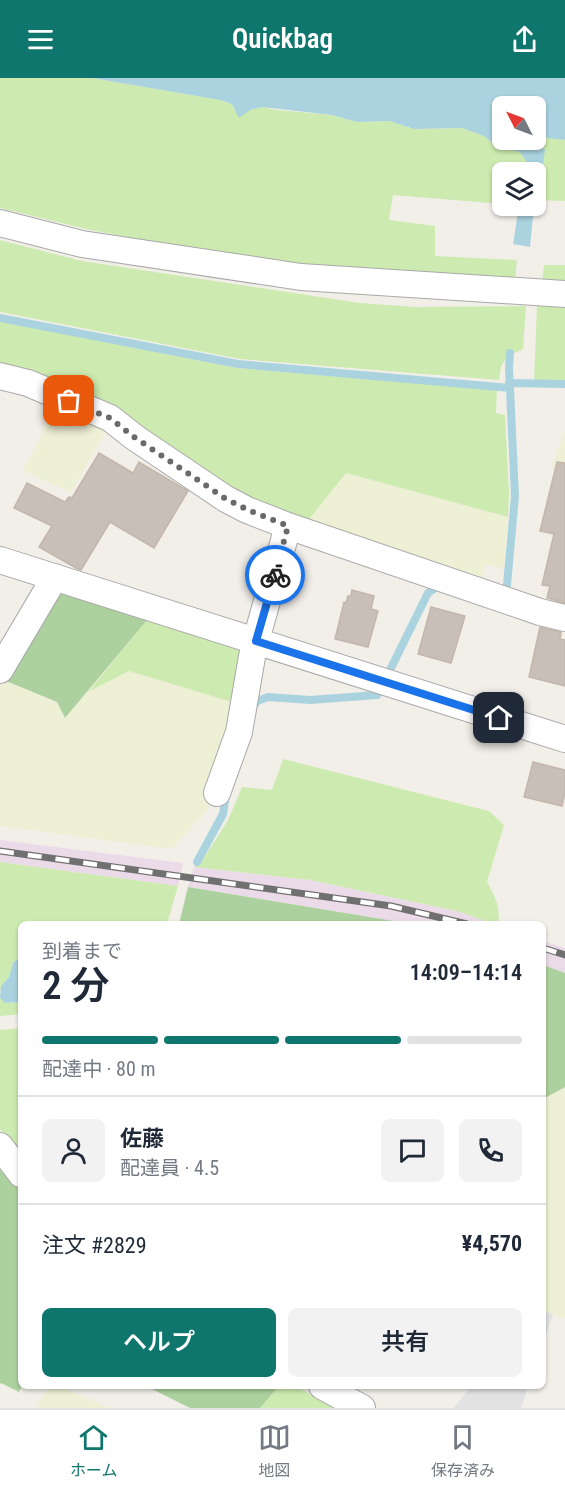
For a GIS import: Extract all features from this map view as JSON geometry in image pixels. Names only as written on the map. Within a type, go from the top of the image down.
[{"type":"street","points":[[0,223],[82,244],[301,277],[565,294]]},
{"type":"street","points":[[0,376],[28,383],[110,418],[134,437],[226,499],[248,510],[529,609],[565,618]]},
{"type":"street","points":[[217,793],[239,732],[253,651],[288,526]]},
{"type":"street","points":[[0,560],[565,739]]},
{"type":"street","points":[[0,670],[55,577]]},
{"type":"street","points":[[0,1146],[18,1170]]},
{"type":"street","points":[[327,1389],[362,1408]]},
{"type":"shaded area","points":[[0,840],[183,863],[178,886],[0,862]]},
{"type":"shaded area","points":[[194,867],[309,880],[457,911],[485,921],[394,921],[188,887]]},
{"type":"shaded area","points":[[546,942],[565,948],[565,973],[546,966]]},
{"type":"shaded area","points":[[546,1312],[553,1314],[546,1335]]},
{"type":"shaded area","points":[[469,1389],[527,1389],[521,1408],[454,1408]]},
{"type":"green space","points":[[0,78],[92,78],[220,100],[232,104],[235,111],[262,107],[332,115],[357,122],[389,121],[414,129],[462,128],[484,136],[492,143],[492,150],[520,151],[526,161],[492,162],[492,203],[393,195],[389,220],[435,226],[435,256],[517,260],[515,280],[300,266],[186,249],[86,229],[0,208]]},
{"type":"green space","points":[[546,137],[565,140],[565,201],[546,200],[546,162],[541,162],[539,150],[546,150]]},
{"type":"green space","points":[[0,240],[82,261],[360,303],[415,307],[526,306],[523,349],[515,353],[507,353],[501,366],[499,380],[240,359],[0,312]]},
{"type":"green space","points":[[544,265],[565,265],[565,283],[542,283]]},
{"type":"green space","points":[[537,306],[565,307],[565,381],[534,380]]},
{"type":"green space","points":[[0,321],[237,368],[497,390],[496,413],[505,415],[508,517],[346,473],[307,522],[246,502],[0,368]]},
{"type":"green space","points":[[59,401],[109,425],[71,493],[23,471]]},
{"type":"green space","points":[[565,431],[565,469],[552,467]]},
{"type":"green space","points":[[346,473],[508,517],[504,570],[485,564],[482,579],[307,522]]},
{"type":"green space","points":[[58,589],[148,619],[65,718],[57,702],[6,681]]},
{"type":"green space","points":[[148,619],[245,649],[235,703],[129,671],[88,692]]},
{"type":"green space","points":[[129,671],[235,703],[207,799],[208,809],[172,849],[0,826],[0,682],[6,681],[57,703],[65,718],[88,692]]},
{"type":"green space","points":[[283,759],[489,811],[504,825],[487,882],[497,902],[498,921],[485,921],[457,911],[310,880],[194,867],[202,861],[228,820],[242,787],[272,790]]},
{"type":"green space","points":[[0,862],[178,886],[168,921],[18,921],[18,959],[13,963],[9,977],[1,986],[0,992]]},
{"type":"green space","points":[[188,887],[394,921],[180,921]]},
{"type":"green space","points":[[546,966],[565,973],[565,1087],[546,1097]]},
{"type":"green space","points":[[0,998],[5,1003],[18,1002],[18,1014],[0,1016]]},
{"type":"green space","points":[[18,1028],[18,1152],[0,1129],[0,1030]]},
{"type":"green space","points":[[565,1087],[565,1318],[546,1312],[546,1097]]},
{"type":"green space","points":[[0,1161],[18,1185],[18,1389],[20,1389],[19,1392],[0,1384]]},
{"type":"green space","points":[[47,1389],[64,1389],[111,1408],[36,1408]]},
{"type":"green space","points":[[152,1389],[276,1389],[260,1408],[190,1408]]},
{"type":"green space","points":[[276,1389],[301,1389],[333,1408],[260,1408]]},
{"type":"water","points":[[92,78],[565,78],[565,140],[546,138],[546,96],[492,96],[492,143],[484,136],[462,128],[414,129],[389,121],[357,122],[332,115],[262,107],[250,110],[239,118],[232,104]]},
{"type":"water","points":[[513,150],[545,150],[543,162],[526,162],[520,152]]},
{"type":"water","points":[[517,216],[533,216],[530,247],[513,244]]},
{"type":"water","points":[[18,959],[18,1002],[5,1003],[0,998],[1,986],[9,977],[13,963]]},
{"type":"building","points":[[99,453],[133,473],[139,462],[188,491],[154,548],[110,522],[81,570],[39,547],[52,526],[14,508],[27,483],[65,502],[69,497],[72,498]]},
{"type":"building","points":[[557,462],[565,463],[565,603],[547,598],[550,586],[542,585],[554,534],[540,531]]},
{"type":"building","points":[[352,590],[374,596],[371,609],[378,611],[368,647],[335,639],[344,602],[346,603],[348,596],[351,596]]},
{"type":"building","points":[[431,607],[465,616],[451,663],[418,654]]},
{"type":"building","points":[[540,627],[561,632],[560,639],[565,640],[565,686],[529,677]]},
{"type":"building","points":[[533,762],[565,770],[565,793],[562,806],[524,797]]},
{"type":"waterway","points":[[0,318],[238,364],[510,388]]},
{"type":"waterway","points":[[507,585],[515,496],[510,353]]},
{"type":"waterway","points":[[509,383],[565,384]]},
{"type":"waterway","points":[[391,668],[428,593],[440,585]]},
{"type":"waterway","points":[[253,707],[257,701],[268,697],[310,700],[377,695]]},
{"type":"waterway","points":[[197,862],[223,814],[226,795]]},
{"type":"railway","points":[[0,851],[391,906],[454,921]]},
{"type":"railway","points":[[546,949],[565,955]]},
{"type":"way so far","points":[[69,401],[110,418],[134,437],[226,499],[288,526],[275,575]]},
{"type":"route","points":[[275,575],[256,641],[499,718]]}]
